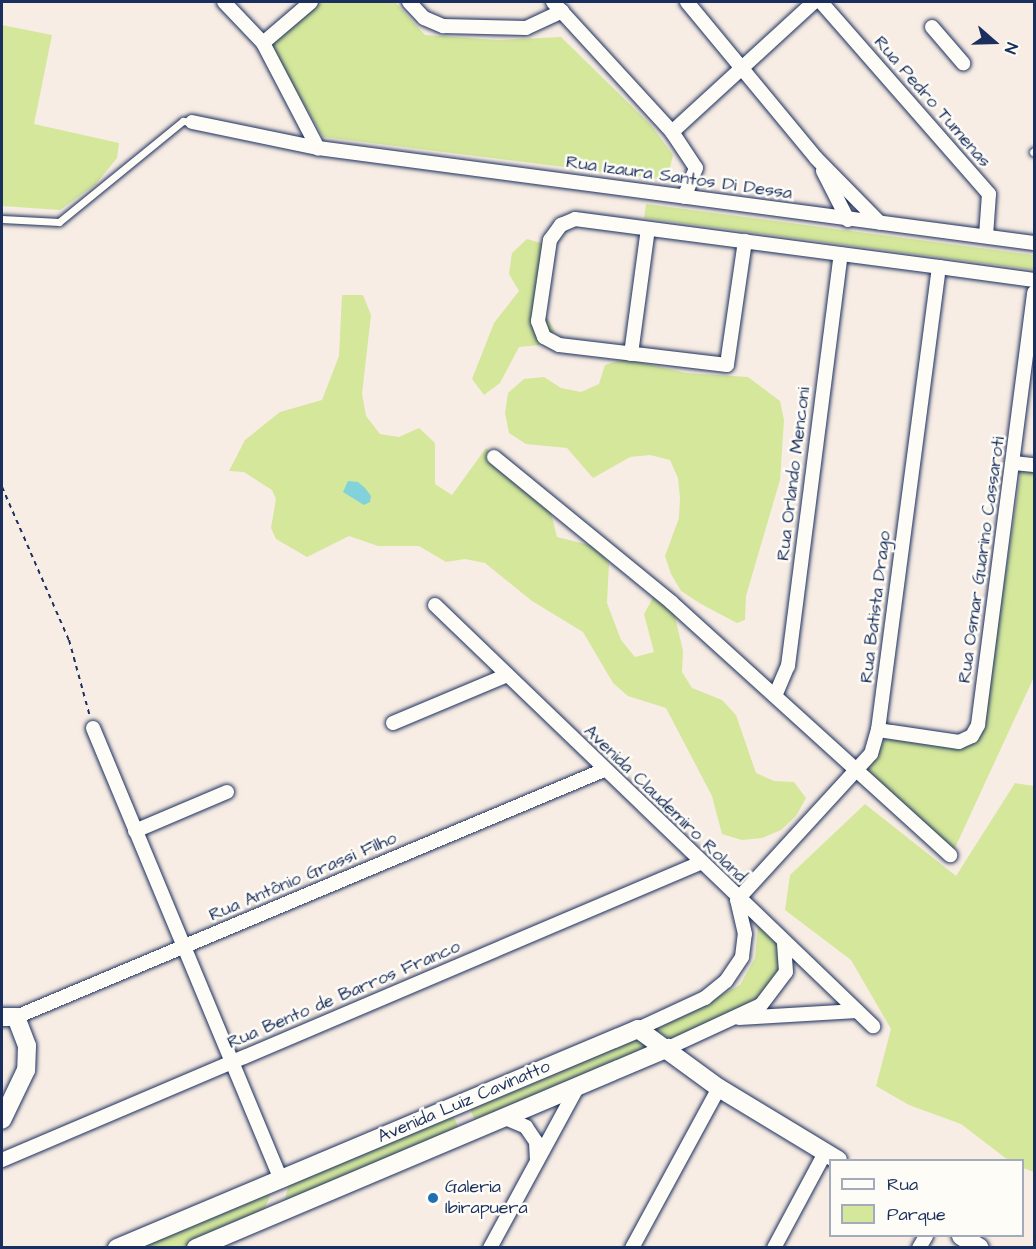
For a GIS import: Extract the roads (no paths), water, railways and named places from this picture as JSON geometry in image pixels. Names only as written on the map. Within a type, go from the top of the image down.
[{"type":"street","points":[[224,2],[263,43],[318,147]]},
{"type":"street","points":[[263,43],[311,2]]},
{"type":"street","points":[[409,2],[424,18],[443,26],[526,28],[558,6],[672,132],[696,168],[684,197]]},
{"type":"street","points":[[687,2],[743,65],[816,158],[880,224]]},
{"type":"street","points":[[672,132],[814,2]]},
{"type":"street","name":"Rua Pedro Tumenas","points":[[821,2],[989,194],[986,236]]},
{"type":"street","points":[[932,27],[963,63]]},
{"type":"street","name":"Rua Izaura Santos Di Dessa","points":[[192,122],[318,147],[848,220],[1035,243]]},
{"type":"street","points":[[816,158],[848,220]]},
{"type":"street","points":[[745,241],[727,365],[559,345],[544,337],[538,321],[550,240],[561,225],[575,219],[648,228],[745,241],[841,254],[939,267],[1035,280]]},
{"type":"street","points":[[631,354],[648,228]]},
{"type":"street","name":"Rua Orlando Menconi","points":[[775,696],[788,666],[841,254]]},
{"type":"street","name":"Rua Batista Drago","points":[[737,900],[858,771],[871,754],[878,730],[939,267]]},
{"type":"street","name":"Rua Osmar Guarino Cassaroti","points":[[878,730],[959,742],[972,736],[978,725],[1035,293]]},
{"type":"street","points":[[494,457],[671,602],[950,855]]},
{"type":"street","points":[[1014,463],[1035,465]]},
{"type":"street","name":"Avenida Claudemiro Roland","points":[[435,605],[737,900],[873,1026]]},
{"type":"street","points":[[393,723],[507,675]]},
{"type":"street","points":[[93,728],[281,1179],[277,1199],[267,1217]]},
{"type":"street","name":"Rua Antônio Grassi Filho","points":[[9,1017],[184,947],[604,770]]},
{"type":"street","points":[[135,831],[227,792]]},
{"type":"street","name":"Rua Bento de Barros Franco","points":[[2,1160],[700,863]]},
{"type":"street","name":"Avenida Luiz Cavinatto","points":[[117,1248],[156,1240],[281,1179],[638,1029],[705,998],[726,981],[742,957],[745,934],[737,900]]},
{"type":"street","name":"Avenida Luiz Cavinatto","points":[[196,1248],[234,1239],[267,1217],[668,1048],[761,1005],[776,989],[786,972],[784,943]]},
{"type":"street","points":[[730,1019],[857,1011]]},
{"type":"street","points":[[2,1120],[26,1070],[27,1046],[9,1017]]},
{"type":"street","points":[[638,1029],[668,1048],[719,1088],[831,1157]]},
{"type":"street","points":[[490,1248],[578,1086]]},
{"type":"street","points":[[632,1248],[719,1088]]},
{"type":"street","points":[[459,1104],[470,1132]]},
{"type":"street","points":[[503,1117],[526,1127],[536,1142],[537,1161]]},
{"type":"street","points":[[774,1248],[829,1160]]},
{"type":"street","points":[[963,1237],[980,1248]]},
{"type":"lane","points":[[2,219],[59,222],[183,121],[192,122]]},
{"type":"water","points":[[348,481],[358,482],[365,488],[371,496],[370,502],[364,505],[343,492]]},
{"type":"place","name":"Galeria Ibirapuera","points":[[433,1198]]}]
